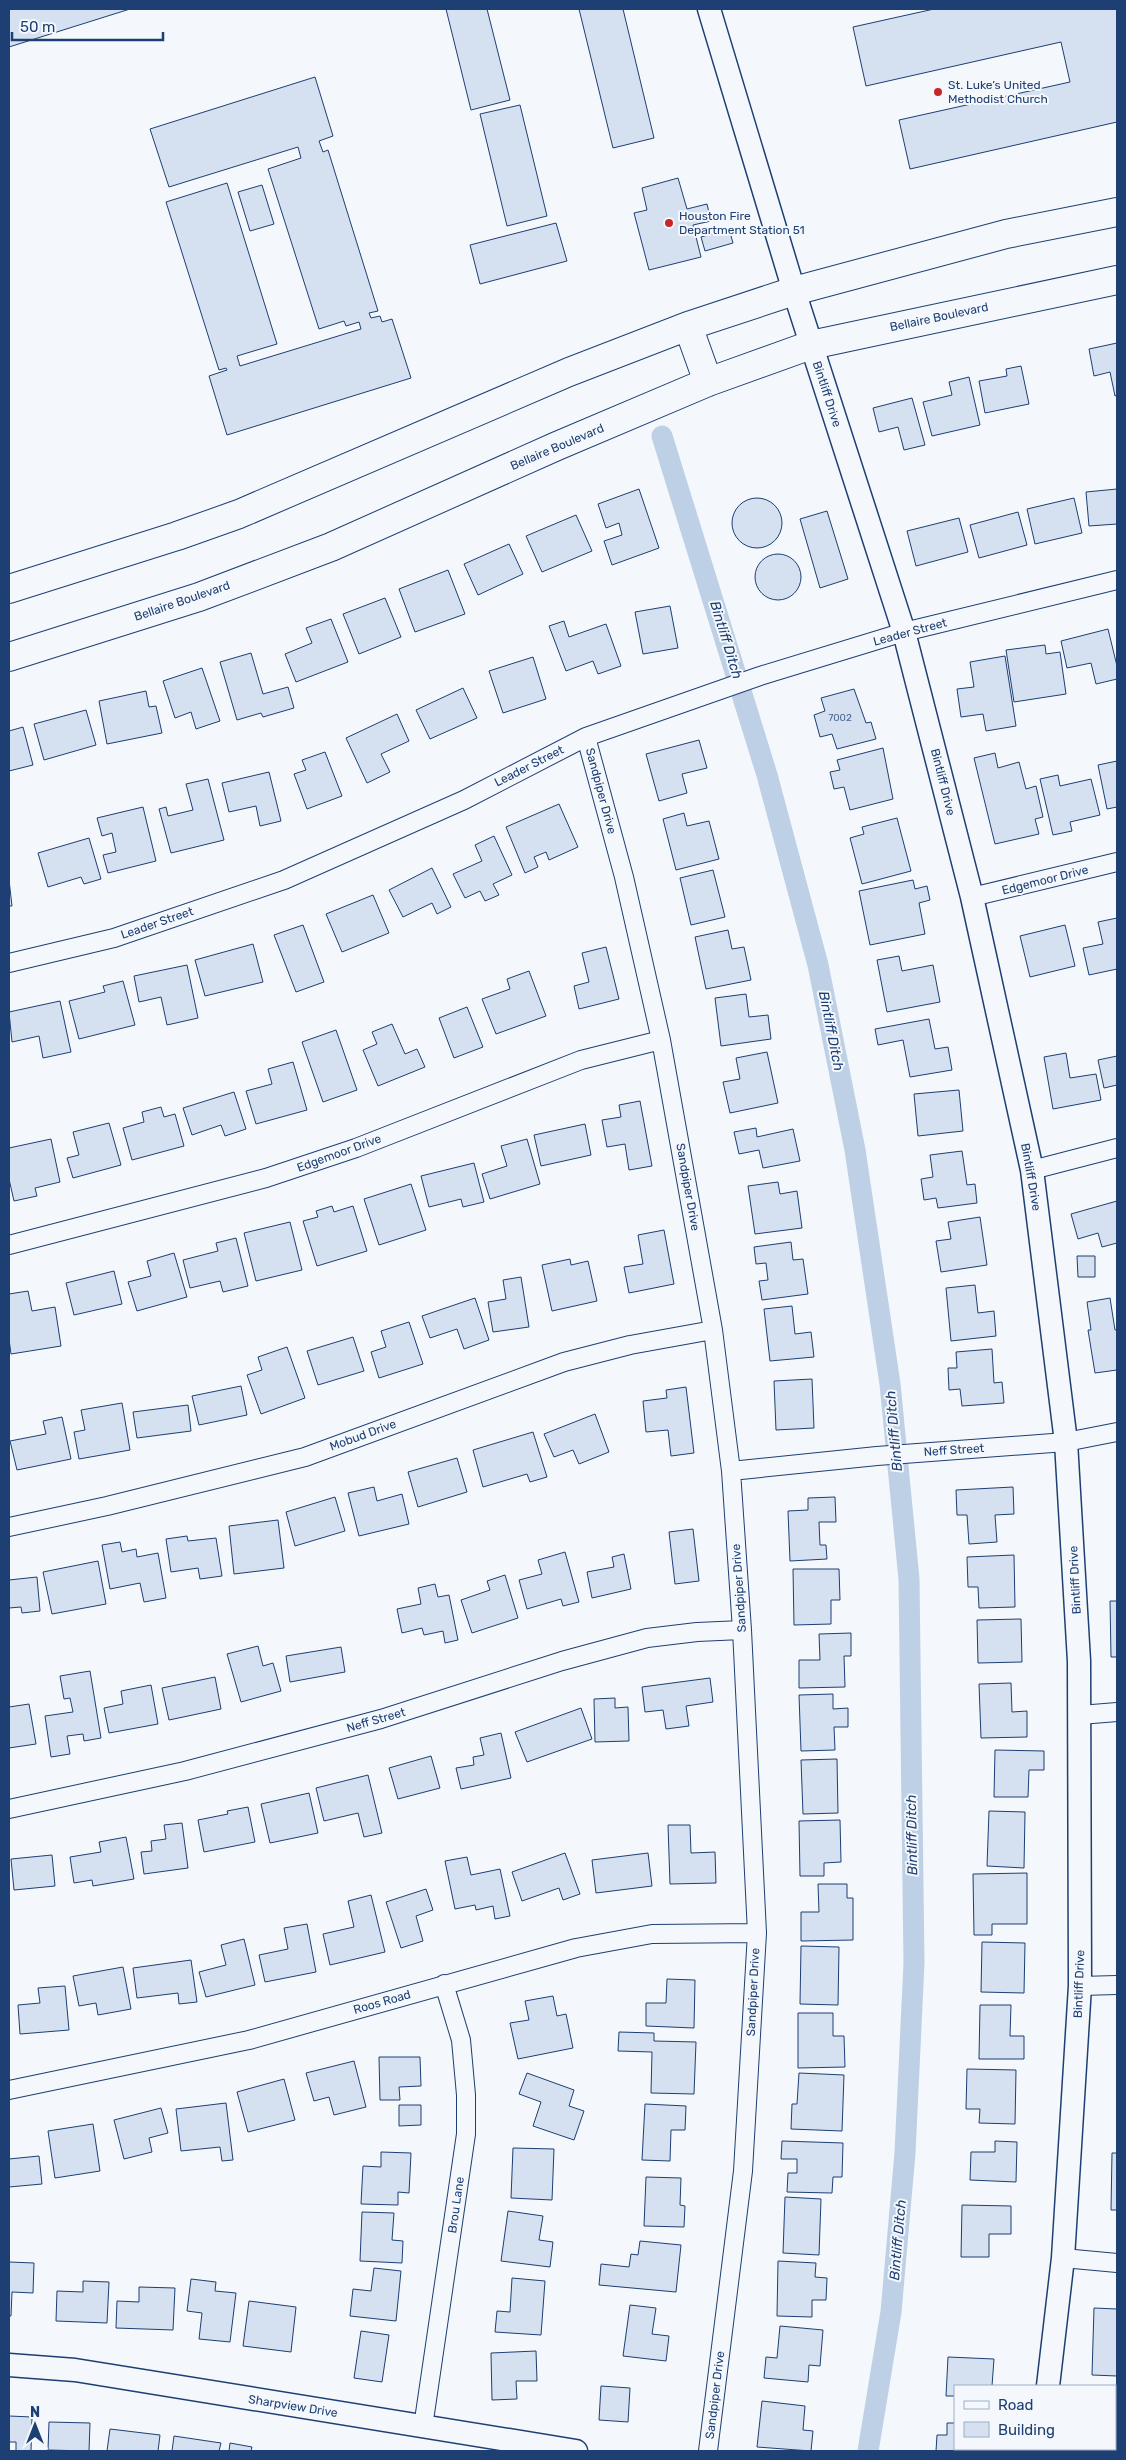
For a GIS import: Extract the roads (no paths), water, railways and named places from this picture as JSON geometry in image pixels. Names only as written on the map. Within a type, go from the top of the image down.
[{"type":"main road","points":[[9,589],[177,536],[239,514],[569,372],[688,326],[794,291],[1006,234],[1117,212]]},
{"type":"main road","name":"Bellaire Boulevard","points":[[9,657],[198,597],[331,547],[708,382],[811,345],[1117,280]]},
{"type":"main road","points":[[688,326],[708,382]]},
{"type":"street","name":"Bintliff Drive","points":[[709,9],[794,291],[904,632],[972,897],[1032,1170],[1066,1442],[1080,1661],[1080,1986],[1063,2258],[1048,2385]]},
{"type":"street","name":"Leader Street","points":[[9,964],[114,938],[284,880],[464,800],[586,737],[760,676],[904,632],[1117,580]]},
{"type":"street","name":"Sandpiper Drive","points":[[586,737],[624,877],[662,1040],[714,1330],[731,1471],[742,1630],[757,1933],[743,2171],[708,2451]]},
{"type":"street","name":"Edgemoor Drive","points":[[972,897],[1117,862]]},
{"type":"street","name":"Edgemoor Drive","points":[[9,1245],[266,1178],[356,1148],[581,1060],[662,1040]]},
{"type":"street","points":[[1032,1170],[1117,1148]]},
{"type":"street","name":"Mobud Drive","points":[[9,1526],[107,1506],[306,1457],[564,1362],[630,1345],[714,1330]]},
{"type":"street","name":"Neff Street","points":[[731,1471],[877,1456],[1066,1442],[1117,1432]]},
{"type":"street","name":"Neff Street","points":[[9,1809],[184,1772],[372,1722],[562,1661],[647,1638],[697,1632],[742,1630]]},
{"type":"street","points":[[1080,1715],[1117,1712]]},
{"type":"street","name":"Roos Road","points":[[9,2090],[249,2040],[576,1948],[652,1934],[757,1933]]},
{"type":"street","name":"Brou Lane","points":[[424,2427],[466,2134],[466,2095],[460,2040],[444,1984]]},
{"type":"street","points":[[1080,1986],[1117,1985]]},
{"type":"street","points":[[1063,2258],[1117,2263]]},
{"type":"street","name":"Sharpview Drive","points":[[9,2365],[75,2370],[576,2451]]},
{"type":"waterway","name":"Bintliff Ditch","points":[[662,436],[767,775],[818,965],[855,1150],[890,1384],[909,1579],[914,1963],[905,2153],[891,2312],[868,2451]]},
{"type":"place","name":"St. Luke’s United Methodist Church","points":[[938,92]]},
{"type":"place","name":"Houston Fire Department Station 51","points":[[669,223]]}]
